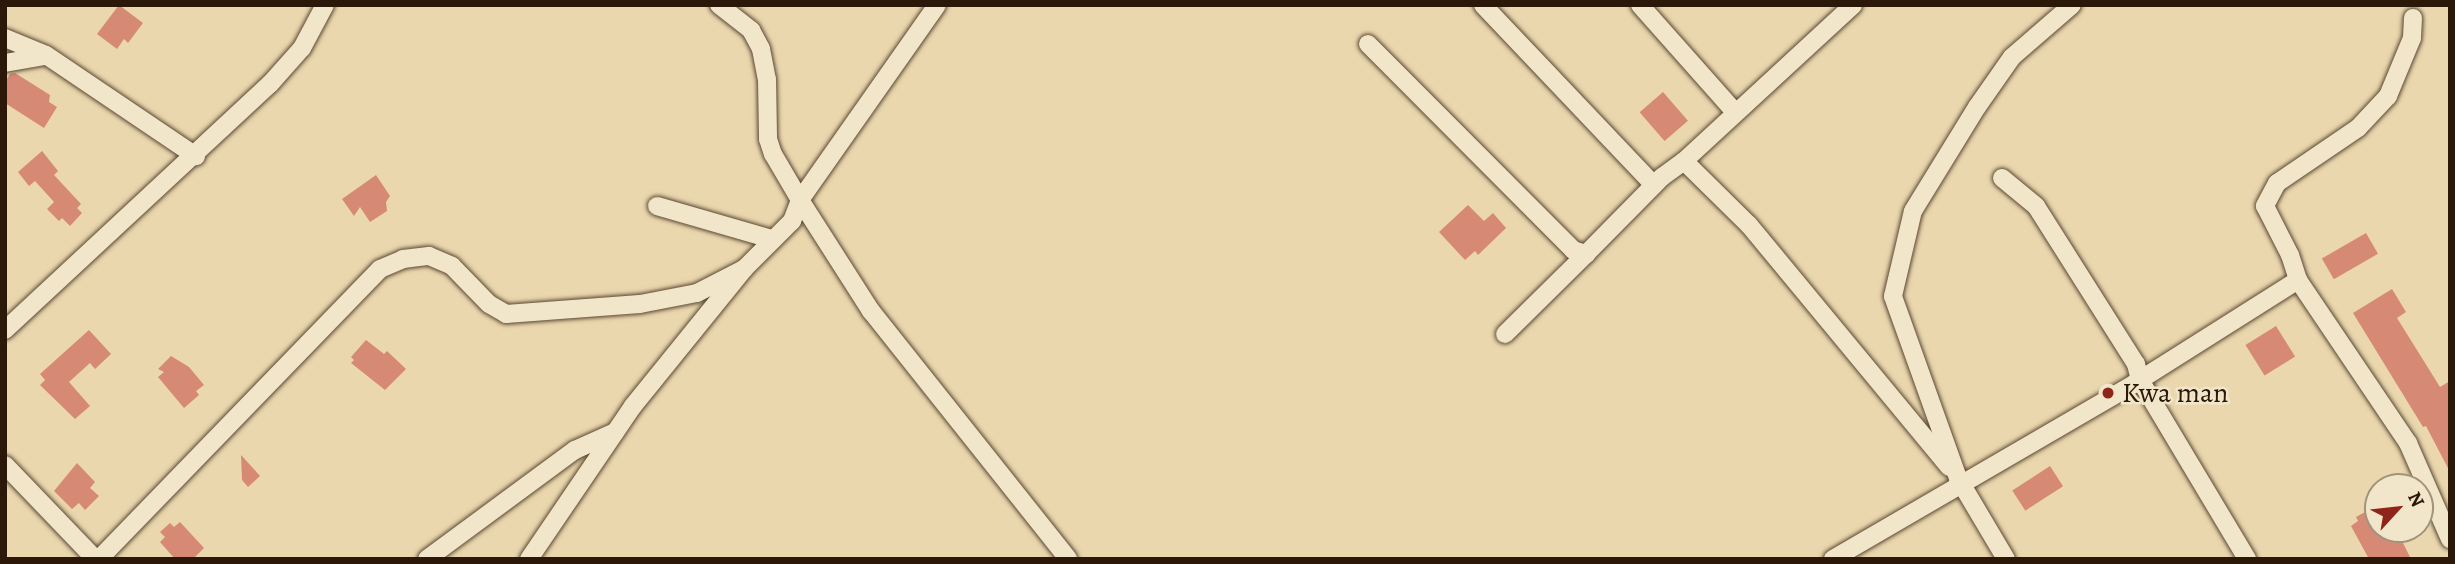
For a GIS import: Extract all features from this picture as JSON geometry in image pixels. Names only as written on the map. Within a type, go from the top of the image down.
[{"type":"street","points":[[5,330],[196,156],[302,48],[324,5]]},
{"type":"street","points":[[719,5],[751,30],[761,49],[767,79],[768,139],[773,155],[800,200],[871,311],[1068,559]]},
{"type":"street","points":[[529,559],[633,406],[744,269],[771,239],[792,221],[800,200],[937,5]]},
{"type":"street","points":[[1483,5],[1654,185]]},
{"type":"street","points":[[1640,5],[1736,113]]},
{"type":"street","points":[[1505,334],[1654,185],[1684,161],[1853,5]]},
{"type":"street","points":[[1960,481],[1893,296],[1913,211],[1977,107],[2012,57],[2072,5]]},
{"type":"street","points":[[2413,18],[2412,38],[2388,96],[2358,128],[2277,183],[2265,206],[2290,255],[2298,280],[2408,443],[2450,539]]},
{"type":"street","points":[[5,38],[46,55],[196,156]]},
{"type":"street","points":[[1367,44],[1573,250],[1586,254]]},
{"type":"street","points":[[5,63],[46,55]]},
{"type":"street","points":[[1684,161],[1749,225],[1960,481],[2006,559]]},
{"type":"street","points":[[2002,178],[2036,206],[2136,364],[2140,380],[2248,559]]},
{"type":"street","points":[[657,206],[771,239]]},
{"type":"street","points":[[5,465],[97,559],[380,269],[403,259],[429,256],[453,266],[489,304],[506,314],[640,304],[697,293],[744,269]]},
{"type":"street","points":[[1833,559],[1960,481],[2140,380],[2298,280]]},
{"type":"street","points":[[427,559],[575,450],[616,431]]},
{"type":"building","points":[[119,5],[143,23],[128,43],[124,39],[117,49],[97,34]]},
{"type":"building","points":[[15,73],[50,95],[49,102],[57,107],[44,128],[5,103],[5,82],[10,74]]},
{"type":"building","points":[[1663,92],[1688,121],[1665,141],[1640,112]]},
{"type":"building","points":[[42,151],[58,171],[54,175],[81,204],[77,208],[82,213],[70,226],[62,218],[59,221],[47,209],[54,202],[35,181],[29,186],[18,172]]},
{"type":"building","points":[[376,175],[390,196],[386,202],[387,211],[370,222],[360,207],[354,216],[342,199]]},
{"type":"building","points":[[1468,205],[1484,221],[1493,213],[1506,228],[1478,255],[1475,251],[1465,260],[1439,232]]},
{"type":"building","points":[[2366,233],[2378,254],[2334,279],[2322,258]]},
{"type":"building","points":[[2392,289],[2406,312],[2397,318],[2440,387],[2450,381],[2450,472],[2426,426],[2423,427],[2353,313]]},
{"type":"building","points":[[2276,326],[2295,357],[2265,376],[2245,345]]},
{"type":"building","points":[[89,330],[111,354],[95,369],[90,363],[69,382],[90,406],[75,419],[40,385],[45,380],[40,374]]},
{"type":"building","points":[[366,340],[384,354],[387,351],[406,369],[385,390],[351,363],[354,360],[351,357]]},
{"type":"building","points":[[171,356],[189,367],[204,385],[196,391],[199,395],[184,408],[158,377],[164,372],[158,369]]},
{"type":"building","points":[[241,455],[260,476],[248,487],[242,480]]},
{"type":"building","points":[[77,463],[95,482],[90,488],[99,496],[85,510],[79,503],[72,509],[54,491]]},
{"type":"building","points":[[2050,466],[2063,486],[2025,511],[2012,491]]},
{"type":"building","points":[[2364,513],[2364,543],[2403,543],[2411,559],[2369,559],[2351,526],[2358,521],[2356,517]]},
{"type":"building","points":[[180,522],[204,548],[193,559],[175,559],[160,542],[165,537],[160,532],[170,523],[174,527]]},
{"type":"place","name":"Kwa man","points":[[2108,393]]}]
